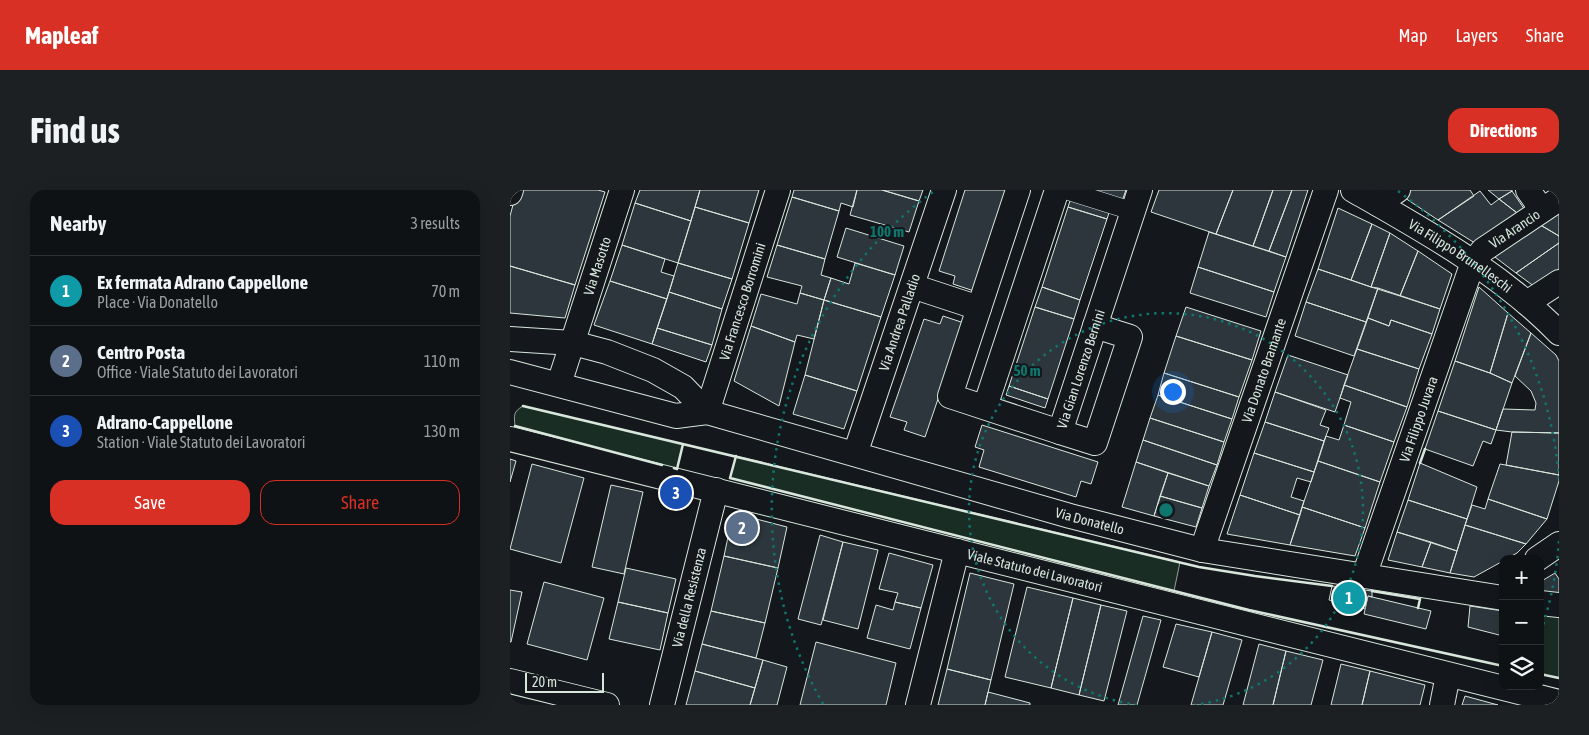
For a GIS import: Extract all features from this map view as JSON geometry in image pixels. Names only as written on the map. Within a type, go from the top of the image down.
[{"type":"street","name":"Via Masotto","points":[[559,384],[622,190]]},
{"type":"street","name":"Via Francesco Borromini","points":[[707,412],[778,190]]},
{"type":"street","name":"Via Andrea Palladio","points":[[855,454],[944,190]]},
{"type":"street","name":"Via Gian Lorenzo Bernini","points":[[1018,190],[950,396],[1060,432],[1136,201]]},
{"type":"street","points":[[985,407],[1057,190]]},
{"type":"street","points":[[1065,190],[1136,201]]},
{"type":"street","name":"Via Donato Bramante","points":[[1202,550],[1326,190]]},
{"type":"street","name":"Via Filippo Brunelleschi","points":[[1353,190],[1473,262],[1527,303],[1559,333]]},
{"type":"street","points":[[1378,204],[1398,190]]},
{"type":"street","points":[[1528,190],[1550,204]]},
{"type":"street","name":"Via Arancio","points":[[1473,262],[1483,250],[1550,204]]},
{"type":"street","name":"Via Filippo Juvara","points":[[1364,576],[1473,262]]},
{"type":"street","points":[[1527,303],[1559,282]]},
{"type":"street","points":[[912,286],[980,308]]},
{"type":"street","points":[[1060,432],[1095,444],[1104,417],[1130,337],[1095,326]]},
{"type":"street","points":[[510,340],[573,343],[607,352],[653,370],[683,387],[707,412]]},
{"type":"street","points":[[511,373],[676,416],[707,412]]},
{"type":"street","name":"Via Donatello","points":[[707,412],[1070,516],[1202,550],[1493,596]]},
{"type":"street","name":"Viale Statuto dei Lavoratori","points":[[510,439],[1559,702]]},
{"type":"street","name":"Via della Resistenza","points":[[662,705],[716,490]]},
{"type":"street","points":[[1543,555],[1559,544]]},
{"type":"street","points":[[918,705],[957,551]]},
{"type":"street","points":[[1544,603],[1559,605]]},
{"type":"street","points":[[1442,705],[1448,675]]},
{"type":"street","points":[[510,681],[607,705]]},
{"type":"green space","points":[[523,406],[683,444],[677,469],[515,426],[515,414]]},
{"type":"green space","points":[[736,456],[1180,562],[1174,591],[730,478]]},
{"type":"green space","points":[[1544,612],[1559,614],[1559,678],[1544,675]]},
{"type":"building","points":[[517,190],[598,190],[605,192],[575,285],[510,266],[510,216]]},
{"type":"building","points":[[640,190],[700,190],[691,221],[635,203]]},
{"type":"building","points":[[700,190],[759,190],[749,223],[695,207]]},
{"type":"building","points":[[794,190],[857,190],[853,207],[841,203],[839,211],[792,197]]},
{"type":"building","points":[[857,190],[882,190],[919,201],[909,232],[850,215]]},
{"type":"building","points":[[882,190],[923,190],[919,201]]},
{"type":"building","points":[[965,190],[1006,190],[974,291],[953,284],[955,276],[939,271]]},
{"type":"building","points":[[1087,190],[1126,190],[1122,201]]},
{"type":"building","points":[[1159,190],[1233,190],[1216,234],[1151,212]]},
{"type":"building","points":[[1233,190],[1273,190],[1253,246],[1216,234]]},
{"type":"building","points":[[1273,190],[1292,190],[1269,251],[1253,246]]},
{"type":"building","points":[[1292,190],[1308,190],[1286,257],[1269,251]]},
{"type":"building","points":[[1410,190],[1470,190],[1474,196],[1438,220],[1402,196]]},
{"type":"building","points":[[1488,190],[1512,190],[1512,191],[1499,199]]},
{"type":"building","points":[[1480,191],[1491,205],[1499,199],[1521,216],[1478,245],[1438,220]]},
{"type":"building","points":[[1512,191],[1527,213],[1521,216],[1499,199]]},
{"type":"building","points":[[792,197],[839,211],[825,259],[777,245]]},
{"type":"building","points":[[1071,198],[1110,210],[1107,219],[1068,207]]},
{"type":"building","points":[[635,203],[691,221],[678,263],[622,245]]},
{"type":"building","points":[[695,207],[749,223],[732,279],[678,263]]},
{"type":"building","points":[[1068,207],[1107,219],[1080,300],[1042,287]]},
{"type":"building","points":[[1338,208],[1372,224],[1351,280],[1318,269]]},
{"type":"building","points":[[1559,209],[1559,236],[1537,223]]},
{"type":"building","points":[[1537,223],[1559,236],[1559,243],[1516,273],[1491,254]]},
{"type":"building","points":[[1372,224],[1390,233],[1371,287],[1351,280]]},
{"type":"building","points":[[846,228],[904,246],[895,275],[837,257]]},
{"type":"building","points":[[1209,232],[1286,257],[1274,292],[1198,267]]},
{"type":"building","points":[[1390,233],[1418,251],[1400,296],[1371,287]]},
{"type":"building","points":[[1559,243],[1559,271],[1535,287],[1516,273]]},
{"type":"building","points":[[622,245],[665,259],[661,272],[674,276],[667,299],[610,281]]},
{"type":"building","points":[[777,245],[825,259],[821,275],[831,278],[824,300],[800,293],[802,286],[767,277]]},
{"type":"building","points":[[1418,251],[1452,274],[1440,309],[1400,296]]},
{"type":"building","points":[[678,263],[732,279],[722,309],[669,292]]},
{"type":"building","points":[[855,263],[895,275],[881,317],[824,300],[831,278],[849,284]]},
{"type":"building","points":[[510,266],[575,285],[565,318],[510,313]]},
{"type":"building","points":[[1198,267],[1274,292],[1266,317],[1190,293]]},
{"type":"building","points":[[1318,269],[1378,288],[1366,322],[1306,302]]},
{"type":"building","points":[[610,281],[667,299],[652,344],[594,325]]},
{"type":"building","points":[[1042,287],[1080,300],[1074,319],[1035,307]]},
{"type":"building","points":[[1479,287],[1508,313],[1490,373],[1455,361]]},
{"type":"building","points":[[1378,288],[1440,309],[1432,334],[1391,320],[1389,326],[1368,318]]},
{"type":"building","points":[[669,292],[722,309],[712,345],[657,328]]},
{"type":"building","points":[[800,293],[824,300],[814,339],[797,335],[795,342],[751,326],[761,294],[797,304]]},
{"type":"building","points":[[824,300],[881,317],[857,391],[805,375]]},
{"type":"building","points":[[1306,302],[1366,322],[1354,356],[1295,336]]},
{"type":"building","points":[[1035,307],[1074,319],[1048,399],[1009,386]]},
{"type":"building","points":[[1186,307],[1261,331],[1252,360],[1176,336]]},
{"type":"building","points":[[1508,313],[1531,333],[1512,383],[1490,373]]},
{"type":"building","points":[[943,316],[964,323],[925,437],[904,430],[907,422],[890,417],[924,319],[940,324]]},
{"type":"building","points":[[1368,318],[1389,326],[1391,320],[1432,334],[1419,369],[1357,349]]},
{"type":"building","points":[[751,326],[795,342],[779,406],[734,381]]},
{"type":"building","points":[[657,328],[712,345],[706,362],[652,344]]},
{"type":"building","points":[[1531,333],[1556,355],[1559,361],[1559,433],[1496,430],[1503,409],[1535,410],[1536,403],[1531,391],[1515,376]]},
{"type":"building","points":[[1176,336],[1252,360],[1239,397],[1164,373]]},
{"type":"building","points":[[1357,349],[1419,369],[1407,407],[1344,385]]},
{"type":"building","points":[[1288,355],[1348,375],[1335,412],[1275,392]]},
{"type":"building","points":[[1455,361],[1512,383],[1496,430],[1438,411]]},
{"type":"building","points":[[1164,373],[1239,397],[1232,419],[1158,395]]},
{"type":"building","points":[[805,375],[857,391],[844,429],[793,414]]},
{"type":"building","points":[[1344,385],[1407,407],[1394,442],[1344,425],[1351,402],[1340,398]]},
{"type":"building","points":[[1009,386],[1048,399],[1045,408],[1006,395]]},
{"type":"building","points":[[1275,392],[1326,410],[1320,425],[1329,428],[1324,441],[1265,422]]},
{"type":"building","points":[[1158,395],[1232,419],[1224,442],[1150,418]]},
{"type":"building","points":[[1438,411],[1496,430],[1491,444],[1483,441],[1473,466],[1425,449]]},
{"type":"building","points":[[1150,418],[1224,442],[1217,465],[1143,440]]},
{"type":"building","points":[[1265,422],[1324,441],[1314,472],[1254,453]]},
{"type":"building","points":[[982,425],[1098,462],[1091,484],[1081,481],[1076,497],[979,467],[984,450],[975,447]]},
{"type":"building","points":[[1344,425],[1394,442],[1380,482],[1318,461],[1326,436],[1339,440]]},
{"type":"building","points":[[1512,432],[1559,433],[1559,475],[1506,465]]},
{"type":"building","points":[[1143,440],[1217,465],[1209,486],[1136,462]]},
{"type":"building","points":[[1254,453],[1314,472],[1311,482],[1297,478],[1291,497],[1304,501],[1300,515],[1240,495]]},
{"type":"building","points":[[510,459],[516,461],[510,482]]},
{"type":"building","points":[[1318,461],[1380,482],[1365,528],[1302,507]]},
{"type":"building","points":[[1136,462],[1168,473],[1154,516],[1122,507]]},
{"type":"building","points":[[1420,463],[1477,487],[1467,519],[1408,500]]},
{"type":"building","points":[[532,464],[584,478],[561,563],[510,549]]},
{"type":"building","points":[[1500,464],[1559,475],[1559,481],[1547,519],[1488,499]]},
{"type":"building","points":[[1168,473],[1209,486],[1202,508],[1160,496]]},
{"type":"building","points":[[611,485],[643,492],[624,574],[592,567]]},
{"type":"building","points":[[1240,495],[1300,515],[1290,545],[1227,534]]},
{"type":"building","points":[[1160,496],[1202,508],[1196,527],[1154,516]]},
{"type":"building","points":[[1488,499],[1547,519],[1526,544],[1465,525],[1472,505],[1485,509]]},
{"type":"building","points":[[1408,500],[1467,519],[1457,551],[1397,532]]},
{"type":"building","points":[[1302,507],[1365,528],[1355,556],[1290,545]]},
{"type":"building","points":[[733,513],[787,527],[778,568],[724,556]]},
{"type":"building","points":[[1465,525],[1526,544],[1513,555],[1499,555],[1499,563],[1474,577],[1450,573]]},
{"type":"building","points":[[1397,532],[1431,542],[1422,567],[1388,560]]},
{"type":"building","points":[[820,535],[843,542],[821,625],[798,619]]},
{"type":"building","points":[[843,542],[878,550],[858,629],[823,620]]},
{"type":"building","points":[[1431,542],[1457,551],[1450,573],[1422,567]]},
{"type":"building","points":[[889,553],[933,565],[921,608],[895,602],[898,593],[879,589]]},
{"type":"building","points":[[724,556],[778,568],[765,623],[711,611]]},
{"type":"building","points":[[626,568],[676,579],[668,613],[618,602]]},
{"type":"building","points":[[970,573],[1014,584],[991,680],[947,669]]},
{"type":"building","points":[[1555,573],[1559,579],[1559,597],[1544,596],[1544,580]]},
{"type":"building","points":[[544,582],[604,598],[587,660],[527,644]]},
{"type":"building","points":[[1332,586],[1372,591],[1372,597],[1368,596],[1365,609],[1329,600]]},
{"type":"building","points":[[1027,587],[1073,598],[1051,688],[1005,677]]},
{"type":"building","points":[[510,590],[522,592],[511,642],[510,642]]},
{"type":"building","points":[[1368,596],[1431,611],[1426,629],[1364,614]]},
{"type":"building","points":[[1073,598],[1101,605],[1079,695],[1051,688]]},
{"type":"building","points":[[618,602],[668,613],[660,650],[609,639]]},
{"type":"building","points":[[895,602],[921,608],[910,649],[867,638],[876,605],[893,610]]},
{"type":"building","points":[[1101,605],[1127,611],[1104,701],[1079,695]]},
{"type":"building","points":[[1470,606],[1499,610],[1499,635],[1468,627]]},
{"type":"building","points":[[711,611],[765,623],[756,658],[702,644]]},
{"type":"building","points":[[1143,616],[1161,620],[1137,705],[1118,705]]},
{"type":"building","points":[[1176,624],[1212,632],[1199,677],[1163,667]]},
{"type":"building","points":[[1212,632],[1242,640],[1223,705],[1191,705]]},
{"type":"building","points":[[816,642],[896,663],[886,705],[800,705]]},
{"type":"building","points":[[702,644],[763,660],[755,688],[695,671]]},
{"type":"building","points":[[1259,644],[1286,651],[1273,705],[1243,705]]},
{"type":"building","points":[[1286,651],[1323,660],[1311,705],[1273,705]]},
{"type":"building","points":[[763,660],[787,667],[777,705],[750,705]]},
{"type":"building","points":[[1341,664],[1370,671],[1362,705],[1331,705]]},
{"type":"building","points":[[947,669],[991,680],[985,705],[938,705]]},
{"type":"building","points":[[695,671],[755,688],[750,705],[686,705]]},
{"type":"building","points":[[1370,671],[1425,685],[1420,705],[1362,705]]},
{"type":"building","points":[[988,692],[1030,703],[1030,705],[985,705]]},
{"type":"building","points":[[1465,696],[1498,705],[1462,705]]},
{"type":"wall","points":[[523,406],[1199,567],[1332,586]]},
{"type":"wall","points":[[515,426],[662,465]]},
{"type":"wall","points":[[674,468],[677,469],[683,444]]},
{"type":"wall","points":[[1420,463],[1425,449]]},
{"type":"wall","points":[[736,456],[730,478],[1249,610],[1499,665]]},
{"type":"wall","points":[[1372,591],[1420,599],[1418,608]]},
{"type":"wall","points":[[1544,675],[1559,678]]},
{"type":"place","name":"Adrano-Cappellone","points":[[676,493]]},
{"type":"place","name":"Centro Posta","points":[[742,528]]},
{"type":"place","name":"Ex fermata Adrano Cappellone","points":[[1349,598]]}]
